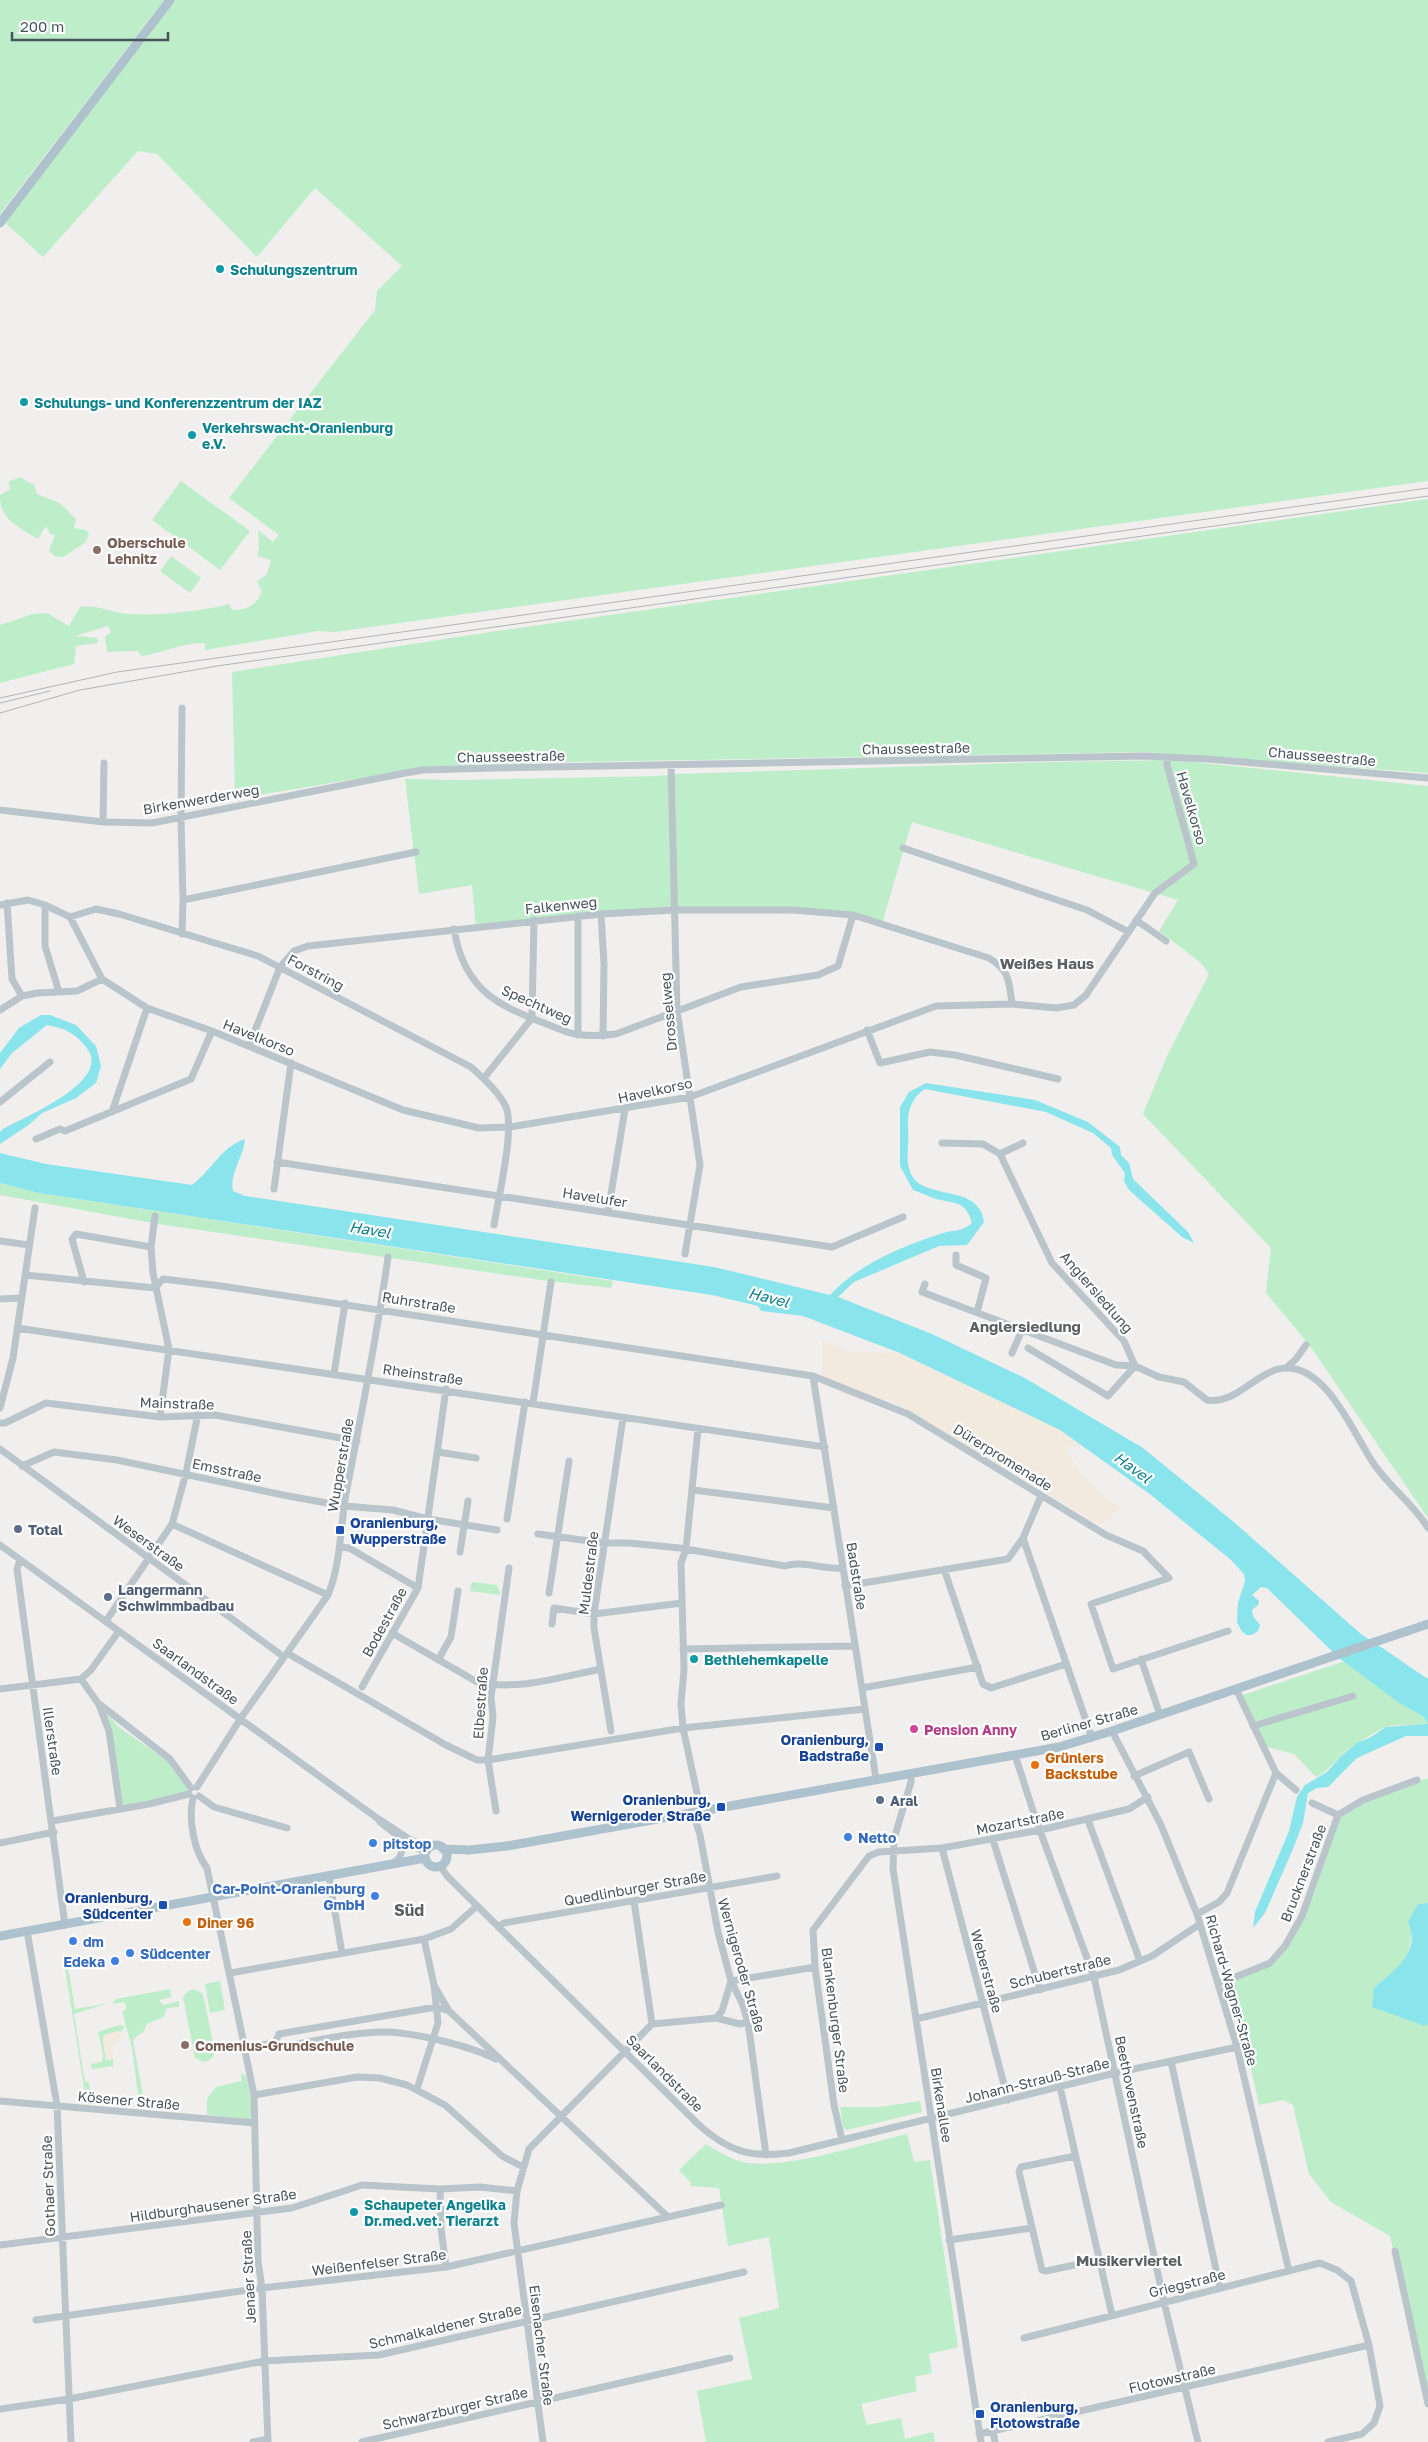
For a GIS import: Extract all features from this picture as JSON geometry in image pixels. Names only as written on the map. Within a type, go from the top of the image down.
[{"type":"main road","points":[[0,224],[170,0]]},
{"type":"main road","name":"Berliner Straße","points":[[427,1853],[435,1845],[445,1853],[469,1850],[1015,1755],[1092,1738],[1428,1624]]},
{"type":"main road","points":[[0,1936],[390,1866],[427,1853],[431,1866],[440,1866],[445,1853]]},
{"type":"street","points":[[182,708],[182,934]]},
{"type":"street","name":"Chausseestraße","points":[[405,773],[473,769],[1167,757],[1428,778]]},
{"type":"street","name":"Havelkorso","points":[[102,980],[147,1008],[212,1031],[403,1110],[479,1128],[510,1127],[690,1097],[936,1006],[1012,1004],[1056,1008],[1074,1005],[1086,995],[1155,893],[1194,864],[1167,765],[1167,757]]},
{"type":"street","points":[[104,763],[104,822]]},
{"type":"street","name":"Drosselweg","points":[[670,765],[677,1010],[700,1165],[685,1254]]},
{"type":"street","name":"Birkenwerderweg","points":[[0,810],[104,822],[152,823],[405,773]]},
{"type":"street","points":[[903,848],[1087,910],[1128,931]]},
{"type":"street","points":[[183,900],[416,852]]},
{"type":"street","points":[[0,1010],[22,996],[37,993],[77,991],[102,980],[70,917],[45,905],[28,900],[4,904],[12,980],[22,996]]},
{"type":"street","points":[[45,905],[45,946],[59,992]]},
{"type":"street","name":"Forstring","points":[[70,917],[96,910],[119,914],[258,956],[471,1067],[484,1078],[506,1108],[510,1127]]},
{"type":"street","name":"Falkenweg","points":[[280,967],[294,950],[308,946],[534,920],[675,910],[793,910],[853,915],[989,958],[1002,966],[1009,979],[1012,1004]]},
{"type":"street","points":[[601,914],[604,964],[603,1036]]},
{"type":"street","name":"Spechtweg","points":[[454,930],[458,950],[478,986],[496,1002],[578,1035],[603,1036],[616,1034],[742,987],[818,975],[838,966],[853,915]]},
{"type":"street","points":[[578,916],[578,1035]]},
{"type":"street","points":[[484,1078],[532,1018],[534,920]]},
{"type":"street","points":[[1136,920],[1166,941]]},
{"type":"street","points":[[249,1046],[280,967]]},
{"type":"street","points":[[112,1112],[147,1008]]},
{"type":"street","points":[[867,1030],[880,1063],[930,1052],[955,1055],[1058,1079]]},
{"type":"street","points":[[36,1139],[60,1129],[65,1131],[191,1079],[212,1031]]},
{"type":"street","points":[[0,1102],[50,1062]]},
{"type":"street","points":[[274,1188],[291,1063]]},
{"type":"street","points":[[608,1212],[625,1109]]},
{"type":"street","points":[[494,1225],[510,1127]]},
{"type":"street","points":[[942,1143],[983,1144],[1000,1154],[1023,1143]]},
{"type":"street","name":"Anglersiedlung","points":[[1000,1154],[1052,1263],[1124,1341],[1135,1366]]},
{"type":"street","name":"Havelufer","points":[[278,1162],[832,1247],[903,1217]]},
{"type":"street","points":[[0,1408],[9,1378],[35,1208]]},
{"type":"street","points":[[155,1216],[151,1246],[155,1288],[169,1349],[160,1417]]},
{"type":"street","points":[[84,1282],[72,1239],[76,1234],[151,1246]]},
{"type":"street","points":[[0,1241],[29,1245]]},
{"type":"street","points":[[956,1255],[956,1265],[986,1278],[977,1312]]},
{"type":"street","name":"Wupperstraße","points":[[194,1793],[241,1718],[328,1595],[340,1547],[344,1506],[370,1379],[388,1257]]},
{"type":"street","name":"Ruhrstraße","points":[[25,1275],[155,1288],[163,1279],[345,1303],[813,1376]]},
{"type":"street","points":[[533,1403],[550,1282]]},
{"type":"street","points":[[925,1284],[922,1292],[1116,1364],[1135,1366],[1159,1377],[1184,1382],[1207,1400],[1225,1399],[1265,1376],[1286,1368],[1296,1359],[1306,1345]]},
{"type":"street","points":[[0,1299],[22,1298]]},
{"type":"street","points":[[334,1374],[345,1303]]},
{"type":"street","name":"Rheinstraße","points":[[17,1328],[825,1447]]},
{"type":"street","points":[[1012,1353],[1022,1330]]},
{"type":"street","points":[[1028,1348],[1108,1396],[1135,1366]]},
{"type":"street","points":[[1286,1368],[1303,1371],[1332,1395],[1376,1468],[1418,1511],[1428,1528]]},
{"type":"street","name":"Badstraße","points":[[813,1376],[876,1779]]},
{"type":"street","name":"Dürerpromenade","points":[[813,1376],[908,1414],[1106,1535],[1143,1551],[1169,1578],[1091,1604],[1113,1669],[1141,1659]]},
{"type":"street","points":[[0,1379],[9,1378]]},
{"type":"street","name":"Bodestraße","points":[[362,1687],[418,1588],[446,1390]]},
{"type":"street","points":[[507,1519],[524,1402]]},
{"type":"street","name":"Mainstraße","points":[[0,1423],[5,1423],[46,1403],[160,1417],[198,1414],[215,1415],[357,1441]]},
{"type":"street","points":[[106,1621],[150,1559],[172,1524],[186,1473],[198,1414]]},
{"type":"street","name":"Muldestraße","points":[[611,1731],[594,1614],[623,1418]]},
{"type":"street","points":[[697,1792],[683,1728],[681,1704],[683,1649],[680,1563],[686,1549],[698,1429]]},
{"type":"street","name":"Weserstraße","points":[[0,1449],[150,1559],[286,1655],[446,1745],[477,1760],[488,1760]]},
{"type":"street","name":"Emsstraße","points":[[22,1466],[54,1452],[117,1460],[344,1506],[393,1510],[428,1519],[498,1530]]},
{"type":"street","points":[[438,1452],[476,1458]]},
{"type":"street","points":[[550,1593],[569,1461]]},
{"type":"street","points":[[693,1490],[834,1508]]},
{"type":"street","points":[[845,1586],[1008,1558],[1023,1538],[1041,1496]]},
{"type":"street","points":[[460,1552],[468,1501]]},
{"type":"street","points":[[172,1524],[328,1595]]},
{"type":"street","points":[[538,1534],[604,1543],[629,1543],[686,1549],[786,1566],[792,1564],[829,1569],[842,1568]]},
{"type":"street","points":[[1023,1538],[1092,1738]]},
{"type":"street","name":"Saarlandstraße","points":[[0,1545],[377,1818],[409,1838],[427,1853]]},
{"type":"street","points":[[340,1547],[349,1548],[418,1588]]},
{"type":"street","name":"Illerstraße","points":[[20,1560],[18,1569],[32,1686],[66,1925]]},
{"type":"street","name":"Elbestraße","points":[[496,1811],[488,1760],[493,1717],[491,1697],[509,1568]]},
{"type":"street","points":[[944,1569],[984,1684],[991,1688],[1066,1664]]},
{"type":"street","points":[[438,1660],[451,1637],[458,1591]]},
{"type":"street","points":[[552,1624],[554,1608],[594,1614],[682,1603]]},
{"type":"street","points":[[0,1689],[80,1679],[91,1670],[120,1631]]},
{"type":"street","points":[[1160,1715],[1141,1659],[1228,1632]]},
{"type":"street","points":[[392,1633],[477,1682],[492,1685],[514,1686],[601,1669]]},
{"type":"street","points":[[683,1649],[855,1646]]},
{"type":"street","points":[[862,1688],[978,1667]]},
{"type":"street","points":[[80,1679],[98,1703],[170,1759],[194,1793],[214,1807],[287,1828]]},
{"type":"street","points":[[1236,1689],[1276,1773],[1296,1790]]},
{"type":"street","points":[[1253,1726],[1353,1696]]},
{"type":"street","points":[[98,1703],[109,1731],[120,1809]]},
{"type":"street","points":[[488,1760],[683,1728],[865,1708]]},
{"type":"street","name":"Richard-Wagner-Straße","points":[[1112,1731],[1134,1776],[1148,1797],[1171,1848],[1197,1914],[1237,2047],[1289,2270]]},
{"type":"street","points":[[1134,1776],[1189,1752],[1209,1798]]},
{"type":"street","name":"Beethovenstraße","points":[[1015,1755],[1040,1830],[1094,1977],[1164,2302],[1198,2442]]},
{"type":"street","name":"Birkenallee","points":[[911,1773],[912,1782],[892,1851],[893,1869],[980,2438]]},
{"type":"street","points":[[1197,1914],[1218,1902],[1228,1893],[1276,1773]]},
{"type":"street","name":"Brucknerstraße","points":[[1218,1984],[1270,1963],[1286,1946],[1302,1916],[1338,1815],[1363,1800],[1417,1780]]},
{"type":"street","points":[[52,1821],[194,1793]]},
{"type":"street","points":[[194,1793],[192,1818],[199,1858],[207,1868],[214,1898]]},
{"type":"street","name":"Mozartstraße","points":[[892,1851],[942,1848],[993,1840],[1088,1820],[1129,1809],[1148,1797]]},
{"type":"street","points":[[1312,1803],[1338,1815]]},
{"type":"street","name":"Wernigeroder Straße","points":[[693,1812],[700,1835],[708,1888],[731,1981],[742,2003],[748,2022],[766,2155]]},
{"type":"street","name":"Saarlandstraße","points":[[377,1818],[384,1827],[401,1839],[427,1853]]},
{"type":"street","points":[[1088,1820],[1140,1961]]},
{"type":"street","points":[[0,1843],[54,1832]]},
{"type":"street","points":[[390,1866],[400,1857],[401,1839]]},
{"type":"street","points":[[993,1840],[1040,1990]]},
{"type":"street","name":"Weberstraße","points":[[942,1848],[1008,2100]]},
{"type":"street","name":"Blankenburger Straße","points":[[842,2140],[834,2105],[814,1968],[813,1930],[869,1856],[879,1852],[892,1851]]},
{"type":"street","name":"Saarlandstraße","points":[[440,1866],[448,1877],[498,1927],[714,2138],[741,2152],[766,2155],[789,2153],[931,2118]]},
{"type":"street","name":"Quedlinburger Straße","points":[[498,1927],[504,1923],[777,1876]]},
{"type":"street","points":[[329,1877],[342,1953]]},
{"type":"street","name":"Jenaer Straße","points":[[214,1898],[246,2048],[254,2095],[258,2253],[262,2288],[268,2440]]},
{"type":"street","points":[[634,1900],[652,2024],[716,2018],[740,2024],[748,2022]]},
{"type":"street","points":[[230,1973],[424,1939],[450,1929],[477,1906]]},
{"type":"street","name":"Schubertstraße","points":[[916,2019],[1094,1977],[1152,1956],[1200,1924]]},
{"type":"street","name":"Gothaer Straße","points":[[27,1931],[56,2105],[71,2442]]},
{"type":"street","points":[[417,2089],[438,2023],[434,1985],[424,1939]]},
{"type":"street","points":[[716,2018],[722,2011],[731,1981],[814,1968]]},
{"type":"street","points":[[434,1985],[449,2011],[668,2216]]},
{"type":"street","points":[[275,2043],[279,2034],[436,2007],[449,2011]]},
{"type":"street","name":"Eisenacher Straße","points":[[542,2442],[514,2223],[517,2191],[523,2167],[529,2149],[652,2024]]},
{"type":"street","points":[[246,2048],[275,2043],[282,2047],[335,2037],[391,2032],[484,2054],[502,2061]]},
{"type":"street","name":"Johann-Strauß-Straße","points":[[931,2118],[1115,2073],[1237,2047]]},
{"type":"street","points":[[1171,2061],[1220,2288]]},
{"type":"street","points":[[254,2095],[357,2076],[380,2078],[417,2089],[444,2105],[502,2156],[523,2167]]},
{"type":"street","points":[[1060,2087],[1112,2315]]},
{"type":"street","name":"Kösener Straße","points":[[0,2101],[255,2123]]},
{"type":"street","points":[[1075,2156],[1021,2167],[1019,2172],[1042,2270],[1046,2271],[1098,2260]]},
{"type":"street","name":"Hildburghausener Straße","points":[[0,2245],[292,2208],[362,2185],[440,2188],[480,2187],[517,2191]]},
{"type":"street","points":[[440,2188],[446,2267]]},
{"type":"street","name":"Weißenfelser Straße","points":[[36,2320],[262,2288],[446,2267],[720,2205]]},
{"type":"street","points":[[949,2240],[1032,2228]]},
{"type":"street","points":[[1396,2251],[1428,2404]]},
{"type":"street","name":"Griegstraße","points":[[1024,2338],[1320,2263],[1337,2270],[1351,2281],[1369,2345]]},
{"type":"street","name":"Schmalkaldener Straße","points":[[0,2409],[69,2399],[264,2361],[366,2358],[744,2272]]},
{"type":"street","points":[[1328,2442],[1362,2434],[1374,2423],[1380,2406],[1369,2345]]},
{"type":"street","name":"Flotowstraße","points":[[980,2438],[993,2432],[1369,2345]]},
{"type":"street","name":"Schwarzburger Straße","points":[[362,2442],[730,2358]]},
{"type":"street","points":[[993,2432],[995,2442]]},
{"type":"street","points":[[253,2442],[268,2440]]},
{"type":"green space","points":[[0,0],[164,0],[0,214]]},
{"type":"green space","points":[[170,0],[1428,0],[1428,481],[335,632],[318,631],[205,650],[205,643],[197,643],[141,656],[138,651],[107,652],[105,637],[111,632],[108,626],[75,636],[97,638],[98,643],[76,646],[74,664],[0,683],[0,625],[33,614],[47,613],[69,626],[80,607],[87,606],[129,614],[166,614],[229,604],[232,610],[237,610],[247,608],[258,600],[262,591],[257,582],[267,574],[271,560],[257,556],[259,548],[258,530],[273,542],[279,535],[229,498],[375,310],[377,291],[402,266],[315,188],[257,257],[157,154],[138,151],[43,257],[2,220]]},
{"type":"green space","points":[[20,477],[34,485],[37,494],[60,503],[76,519],[74,528],[86,530],[89,534],[86,542],[63,557],[54,556],[49,550],[55,535],[50,534],[46,526],[38,539],[12,522],[3,511],[0,495],[10,489],[8,482]]},
{"type":"green space","points":[[181,481],[250,531],[220,570],[152,520]]},
{"type":"green space","points":[[1428,499],[1428,773],[1145,752],[578,762],[422,768],[235,799],[232,672],[497,631]]},
{"type":"green space","points":[[171,556],[201,578],[190,593],[160,571]]},
{"type":"green space","points":[[1174,760],[1428,786],[1428,1518],[1310,1346],[1266,1293],[1271,1248],[1143,1114],[1167,1056],[1209,974],[1200,962],[1159,931],[1178,900],[912,822],[882,923],[853,915],[675,910],[476,927],[472,885],[419,894],[405,779],[457,780],[660,776],[1051,762]]},
{"type":"green space","points":[[0,1183],[39,1193],[613,1281],[611,1288],[548,1281],[158,1224],[0,1195]]},
{"type":"green space","points":[[472,1582],[497,1585],[501,1595],[470,1591]]},
{"type":"green space","points":[[1345,1661],[1399,1703],[1424,1717],[1428,1725],[1385,1727],[1349,1749],[1316,1777],[1294,1754],[1263,1746],[1237,1697]]},
{"type":"green space","points":[[104,1711],[120,1728],[169,1762],[188,1790],[187,1794],[123,1805]]},
{"type":"green space","points":[[1428,1778],[1428,1903],[1418,1904],[1407,1959],[1374,1988],[1425,2026],[1428,2024],[1428,2400],[1390,2236],[1331,2202],[1309,2174],[1293,2105],[1283,2100],[1259,2105],[1244,2037],[1226,1983],[1274,1964],[1297,1932],[1316,1888],[1340,1818],[1379,1794]]},
{"type":"green space","points":[[68,1967],[75,2009],[109,2003],[74,2014],[85,2082],[89,2082],[90,2094],[85,2094],[65,1968]]},
{"type":"green space","points":[[220,1981],[225,2010],[210,2013],[205,1984]]},
{"type":"green space","points":[[170,1989],[171,1997],[159,2000],[163,2005],[179,2001],[179,2007],[167,2008],[164,2017],[147,2024],[143,2033],[133,2040],[144,2101],[139,2103],[132,2048],[122,2011],[126,2010],[126,2005],[124,2002],[113,2004],[113,2002],[116,1999]]},
{"type":"green space","points":[[194,1989],[203,1994],[215,2052],[212,2058],[205,2062],[195,2058],[183,1997],[188,1991]]},
{"type":"green space","points":[[119,2025],[125,2026],[121,2032],[104,2035],[103,2040],[106,2060],[113,2059],[113,2066],[92,2069],[91,2064],[102,2062],[103,2055],[98,2032]]},
{"type":"green space","points":[[241,2073],[246,2076],[252,2120],[207,2115],[207,2099],[216,2087],[242,2081]]},
{"type":"green space","points":[[920,2101],[922,2112],[847,2130],[843,2128],[840,2107],[879,2107]]},
{"type":"green space","points":[[907,2134],[914,2162],[930,2160],[958,2347],[929,2354],[932,2373],[915,2377],[917,2391],[861,2404],[867,2425],[901,2418],[905,2439],[933,2432],[935,2442],[706,2442],[697,2391],[752,2379],[739,2318],[779,2308],[769,2237],[728,2246],[719,2188],[690,2186],[691,2183],[679,2170],[706,2144],[737,2160],[766,2164],[806,2159]]},
{"type":"sand","points":[[822,1339],[849,1352],[900,1353],[1060,1430],[1082,1447],[1065,1446],[1081,1474],[1103,1496],[1121,1509],[1100,1525],[890,1400],[859,1400],[822,1384]]},
{"type":"sand","points":[[119,2031],[123,2039],[119,2040],[112,2047],[113,2059],[106,2060],[104,2035]]},
{"type":"water","points":[[41,1015],[50,1015],[76,1025],[96,1046],[101,1066],[96,1083],[76,1098],[42,1113],[30,1124],[0,1144],[0,1132],[3,1129],[64,1096],[88,1072],[91,1060],[82,1042],[69,1032],[47,1025],[12,1053],[0,1069],[0,1053],[19,1028]]},
{"type":"water","name":"Havel","points":[[926,1083],[1035,1100],[1088,1122],[1120,1147],[1121,1155],[1129,1163],[1133,1179],[1188,1232],[1194,1243],[1182,1237],[1129,1190],[1124,1181],[1125,1173],[1112,1155],[1111,1148],[1093,1133],[1046,1112],[925,1089],[913,1101],[908,1117],[908,1157],[911,1174],[917,1182],[927,1187],[973,1202],[980,1210],[984,1222],[967,1245],[939,1246],[854,1282],[838,1297],[932,1334],[1023,1377],[1143,1448],[1235,1523],[1362,1635],[1428,1679],[1428,1724],[1424,1717],[1399,1703],[1339,1658],[1267,1588],[1261,1587],[1252,1595],[1259,1601],[1258,1605],[1252,1610],[1253,1616],[1260,1625],[1258,1631],[1252,1635],[1246,1635],[1237,1622],[1238,1603],[1245,1581],[1244,1574],[1231,1560],[1151,1495],[1060,1430],[900,1353],[803,1316],[761,1311],[758,1306],[712,1295],[39,1193],[0,1183],[0,1153],[46,1164],[192,1185],[223,1153],[237,1142],[245,1139],[232,1185],[233,1191],[245,1196],[714,1267],[830,1295],[854,1274],[881,1258],[925,1239],[964,1228],[972,1223],[966,1210],[959,1204],[936,1199],[913,1190],[900,1166],[900,1107],[909,1092]]},
{"type":"water","points":[[1428,1724],[1428,1736],[1406,1736],[1357,1758],[1328,1787],[1317,1788],[1308,1793],[1303,1823],[1293,1849],[1265,1913],[1253,1928],[1255,1912],[1289,1831],[1297,1797],[1305,1785],[1327,1772],[1340,1757],[1357,1743],[1371,1737],[1386,1727]]},
{"type":"water","points":[[1428,1903],[1428,2024],[1425,2026],[1372,2007],[1374,1988],[1404,1960],[1409,1952],[1411,1933],[1408,1922],[1418,1904]]},
{"type":"tram line","points":[[0,713],[80,690],[217,666],[1428,496]]},
{"type":"tram line","points":[[0,703],[50,691]]},
{"type":"railway","points":[[0,698],[117,672],[1428,488]]},
{"type":"place","name":"Schulungszentrum","points":[[220,269]]},
{"type":"place","name":"Schulungs- und Konferenzzentrum der IAZ","points":[[24,402]]},
{"type":"place","name":"Verkehrswacht-Oranienburg e.V.","points":[[192,435]]},
{"type":"place","name":"Oberschule Lehnitz","points":[[97,550]]},
{"type":"place","name":"Total","points":[[18,1529]]},
{"type":"place","name":"Oranienburg, Wupperstraße","points":[[340,1530]]},
{"type":"place","name":"Langermann Schwimmbadbau","points":[[108,1597]]},
{"type":"place","name":"Bethlehemkapelle","points":[[694,1659]]},
{"type":"place","name":"Pension Anny","points":[[914,1729]]},
{"type":"place","name":"Oranienburg, Badstraße","points":[[879,1747]]},
{"type":"place","name":"Grünlers Backstube","points":[[1035,1765]]},
{"type":"place","name":"Aral","points":[[880,1800]]},
{"type":"place","name":"Oranienburg, Wernigeroder Straße","points":[[721,1807]]},
{"type":"place","name":"Netto","points":[[848,1837]]},
{"type":"place","name":"pitstop","points":[[373,1843]]},
{"type":"place","name":"Car-Point-Oranienburg GmbH","points":[[375,1896]]},
{"type":"place","name":"Oranienburg, Südcenter","points":[[163,1905]]},
{"type":"place","name":"Diner 96","points":[[187,1922]]},
{"type":"place","name":"dm","points":[[73,1941]]},
{"type":"place","name":"Südcenter","points":[[130,1953]]},
{"type":"place","name":"Edeka","points":[[115,1961]]},
{"type":"place","name":"Comenius-Grundschule","points":[[185,2045]]},
{"type":"place","name":"Schaupeter Angelika Dr.med.vet. Tierarzt","points":[[354,2212]]},
{"type":"place","name":"Oranienburg, Flotowstraße","points":[[980,2414]]},
{"type":"district","name":"Weißes Haus","points":[[1047,963]]},
{"type":"district","name":"Anglersiedlung","points":[[1025,1326]]},
{"type":"district","name":"Süd","points":[[409,1910]]},
{"type":"district","name":"Musikerviertel","points":[[1129,2260]]}]
